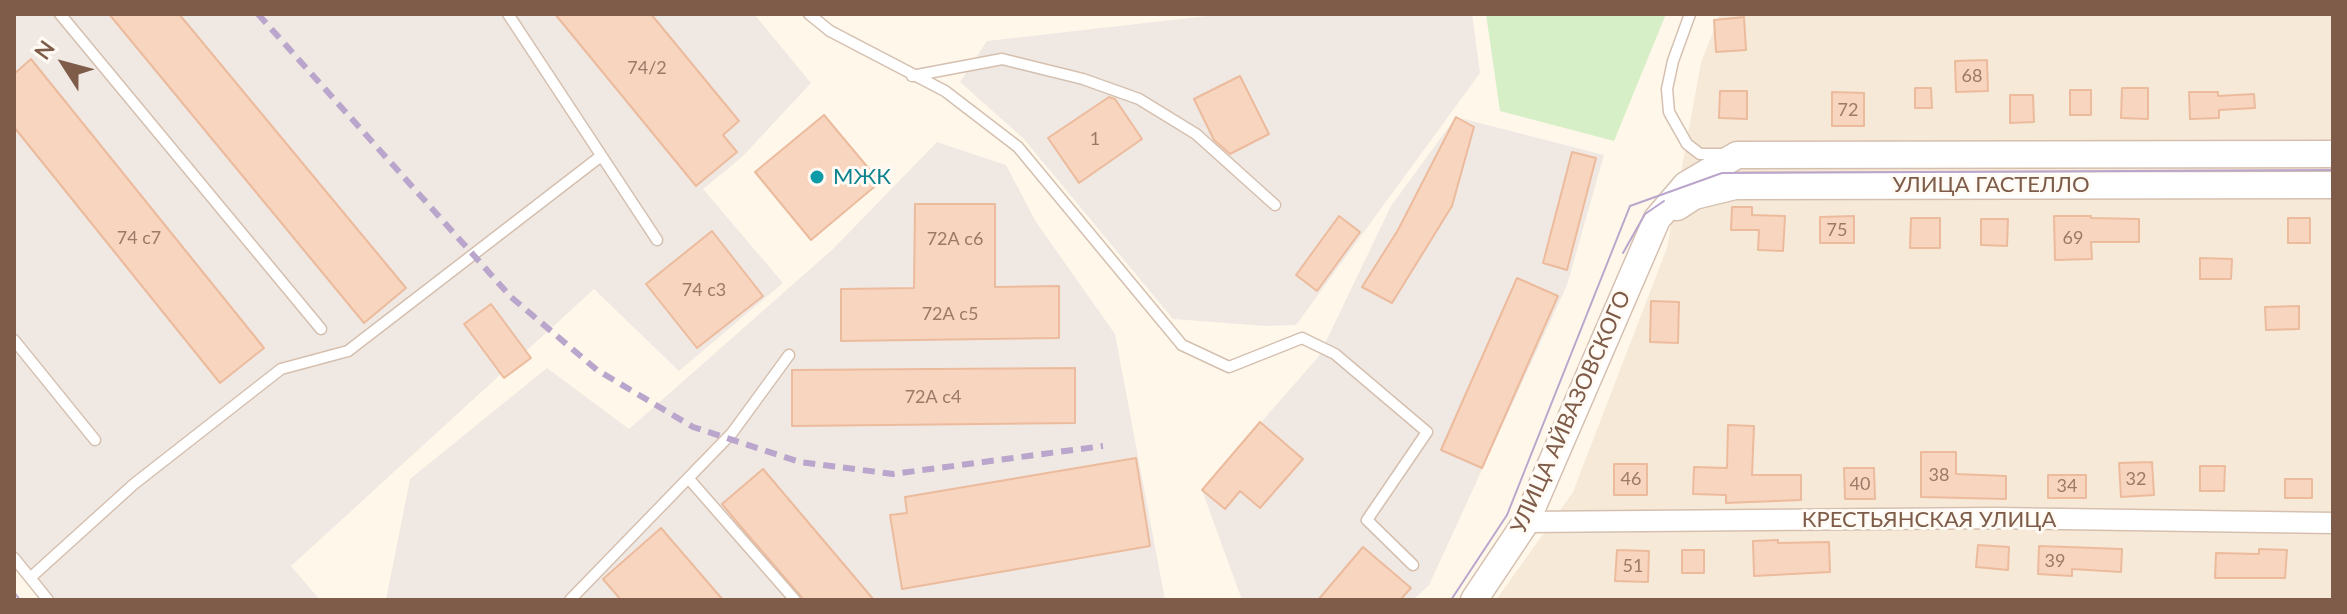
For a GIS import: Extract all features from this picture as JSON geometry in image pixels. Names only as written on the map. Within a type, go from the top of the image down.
[{"type":"street","points":[[1737,155],[2333,154]]},
{"type":"street","name":"УЛИЦА АЙВАЗОВСКОГО","points":[[1474,600],[1526,522],[1657,219],[1686,185],[1737,155]]},
{"type":"street","name":"УЛИЦА ГАСТЕЛЛО","points":[[1657,219],[1694,196],[1735,186],[2333,185]]},
{"type":"street","name":"КРЕСТЬЯНСКАЯ УЛИЦА","points":[[1526,522],[1995,518],[2333,523]]},
{"type":"lane","points":[[60,14],[321,329]]},
{"type":"lane","points":[[508,14],[657,240]]},
{"type":"lane","points":[[809,14],[830,31],[945,91],[1018,147],[1182,345],[1229,367],[1302,338],[1335,354],[1427,432],[1367,520],[1413,565]]},
{"type":"lane","points":[[1690,14],[1673,61],[1667,89],[1669,112],[1687,144],[1700,154],[1737,155]]},
{"type":"lane","points":[[912,76],[1002,59],[1083,79],[1139,99],[1196,134],[1275,205]]},
{"type":"lane","points":[[30,578],[134,484],[281,369],[348,351],[601,156]]},
{"type":"lane","points":[[14,340],[95,440]]},
{"type":"lane","points":[[570,600],[732,433],[789,355]]},
{"type":"lane","points":[[689,479],[795,600]]},
{"type":"lane","points":[[14,558],[48,600]]},
{"type":"shaded area","points":[[14,14],[754,14],[811,83],[742,157],[703,189],[783,283],[679,371],[594,289],[291,566],[320,600],[53,600],[14,551]]},
{"type":"shaded area","points":[[1225,14],[1472,14],[1480,73],[1296,325],[1266,326],[1173,319],[1023,138],[960,82],[987,41]]},
{"type":"shaded area","points":[[1720,14],[2333,14],[2333,600],[1496,600],[1573,492],[1667,248],[1701,63]]},
{"type":"shaded area","points":[[1456,117],[1604,155],[1567,285],[1429,585],[1413,600],[1242,600],[1202,490],[1319,356],[1391,206]]},
{"type":"shaded area","points":[[937,142],[1006,165],[1036,222],[1115,334],[1165,600],[386,600],[410,479],[547,368],[629,429],[833,249]]},
{"type":"green space","points":[[1486,14],[1666,14],[1614,141],[1500,111]]},
{"type":"building","points":[[109,14],[179,14],[406,288],[364,323]]},
{"type":"building","points":[[555,14],[651,14],[739,121],[723,135],[737,152],[696,186]]},
{"type":"building","points":[[1744,17],[1746,50],[1716,52],[1714,20]]},
{"type":"building","points":[[31,59],[264,348],[220,383],[14,127],[14,74]]},
{"type":"building","points":[[1987,60],[1988,91],[1956,92],[1955,61]]},
{"type":"building","points":[[1240,76],[1269,134],[1230,154],[1214,140],[1194,99]]},
{"type":"building","points":[[1915,88],[1931,88],[1932,108],[1915,108]]},
{"type":"building","points":[[2122,88],[2148,88],[2148,119],[2121,118]]},
{"type":"building","points":[[2070,90],[2091,90],[2091,115],[2070,115]]},
{"type":"building","points":[[1720,91],[1747,91],[1747,119],[1719,118]]},
{"type":"building","points":[[1832,92],[1864,93],[1864,126],[1832,126]]},
{"type":"building","points":[[2189,92],[2218,92],[2218,96],[2254,94],[2255,108],[2219,110],[2219,118],[2190,119]]},
{"type":"building","points":[[2010,95],[2033,95],[2034,122],[2010,123]]},
{"type":"building","points":[[1109,97],[1115,99],[1142,139],[1079,183],[1048,138]]},
{"type":"building","name":"МЖК","points":[[824,115],[880,182],[811,240],[755,172]]},
{"type":"building","points":[[1456,117],[1474,127],[1452,206],[1392,303],[1362,287],[1398,230]]},
{"type":"building","points":[[1572,152],[1596,158],[1567,270],[1543,263]]},
{"type":"building","points":[[915,204],[995,204],[995,287],[1059,286],[1059,338],[841,341],[841,289],[914,288]]},
{"type":"building","points":[[1732,207],[1752,207],[1752,215],[1785,216],[1783,251],[1758,250],[1759,230],[1731,230]]},
{"type":"building","points":[[1339,216],[1360,232],[1317,291],[1296,275]]},
{"type":"building","points":[[1854,216],[1854,243],[1820,243],[1820,217]]},
{"type":"building","points":[[2054,216],[2139,219],[2139,242],[2091,242],[2092,259],[2055,260]]},
{"type":"building","points":[[1911,218],[1940,218],[1940,248],[1910,248]]},
{"type":"building","points":[[2288,218],[2310,218],[2310,243],[2288,243]]},
{"type":"building","points":[[1981,219],[2008,219],[2007,246],[1981,245]]},
{"type":"building","points":[[712,231],[763,296],[697,348],[646,284]]},
{"type":"building","points":[[2200,258],[2232,259],[2231,279],[2200,279]]},
{"type":"building","points":[[1517,278],[1558,296],[1482,468],[1441,450]]},
{"type":"building","points":[[1651,301],[1679,302],[1678,343],[1650,342]]},
{"type":"building","points":[[491,304],[531,358],[504,378],[464,324]]},
{"type":"building","points":[[2299,306],[2299,329],[2266,330],[2265,307]]},
{"type":"building","points":[[1075,368],[1075,423],[792,426],[792,370]]},
{"type":"building","points":[[1260,422],[1303,459],[1260,508],[1240,491],[1225,509],[1202,490]]},
{"type":"building","points":[[1728,425],[1754,426],[1752,475],[1801,475],[1801,500],[1726,503],[1726,495],[1693,494],[1694,467],[1727,468]]},
{"type":"building","points":[[1921,452],[1956,452],[1956,474],[2006,476],[2006,499],[1921,497]]},
{"type":"building","points":[[1136,458],[1150,546],[902,589],[890,515],[907,513],[905,497]]},
{"type":"building","points":[[2152,462],[2154,495],[2121,497],[2119,463]]},
{"type":"building","points":[[1614,464],[1647,464],[1647,495],[1614,495]]},
{"type":"building","points":[[2200,466],[2225,466],[2224,491],[2200,491]]},
{"type":"building","points":[[1844,468],[1874,468],[1875,499],[1845,499]]},
{"type":"building","points":[[763,469],[874,600],[804,600],[736,521],[722,504]]},
{"type":"building","points":[[2048,475],[2086,475],[2086,498],[2048,498]]},
{"type":"building","points":[[2285,479],[2312,479],[2312,498],[2285,498]]},
{"type":"building","points":[[661,528],[723,600],[621,600],[603,579]]},
{"type":"building","points":[[1778,540],[1778,543],[1829,542],[1830,572],[1754,576],[1753,541]]},
{"type":"building","points":[[1978,545],[2009,547],[2008,570],[1976,567]]},
{"type":"building","points":[[2039,546],[2122,549],[2121,572],[2072,569],[2072,576],[2038,574]]},
{"type":"building","points":[[1363,547],[1411,588],[1400,600],[1318,600]]},
{"type":"building","points":[[2259,549],[2287,550],[2285,578],[2215,578],[2216,553],[2259,554]]},
{"type":"building","points":[[1617,550],[1649,551],[1648,582],[1615,581]]},
{"type":"building","points":[[1682,550],[1704,550],[1704,573],[1682,573]]},
{"type":"tram line","points":[[1451,600],[1507,515],[1630,206],[1722,173],[2333,170]]},
{"type":"tram line","points":[[1623,253],[1645,214],[1664,201]]},
{"type":"tram line","points":[[14,592],[20,600]]},
{"type":"railway","points":[[258,14],[511,297],[597,370],[693,427],[800,462],[893,474],[1103,446]]},
{"type":"place","name":"МЖК","points":[[817,177]]}]
